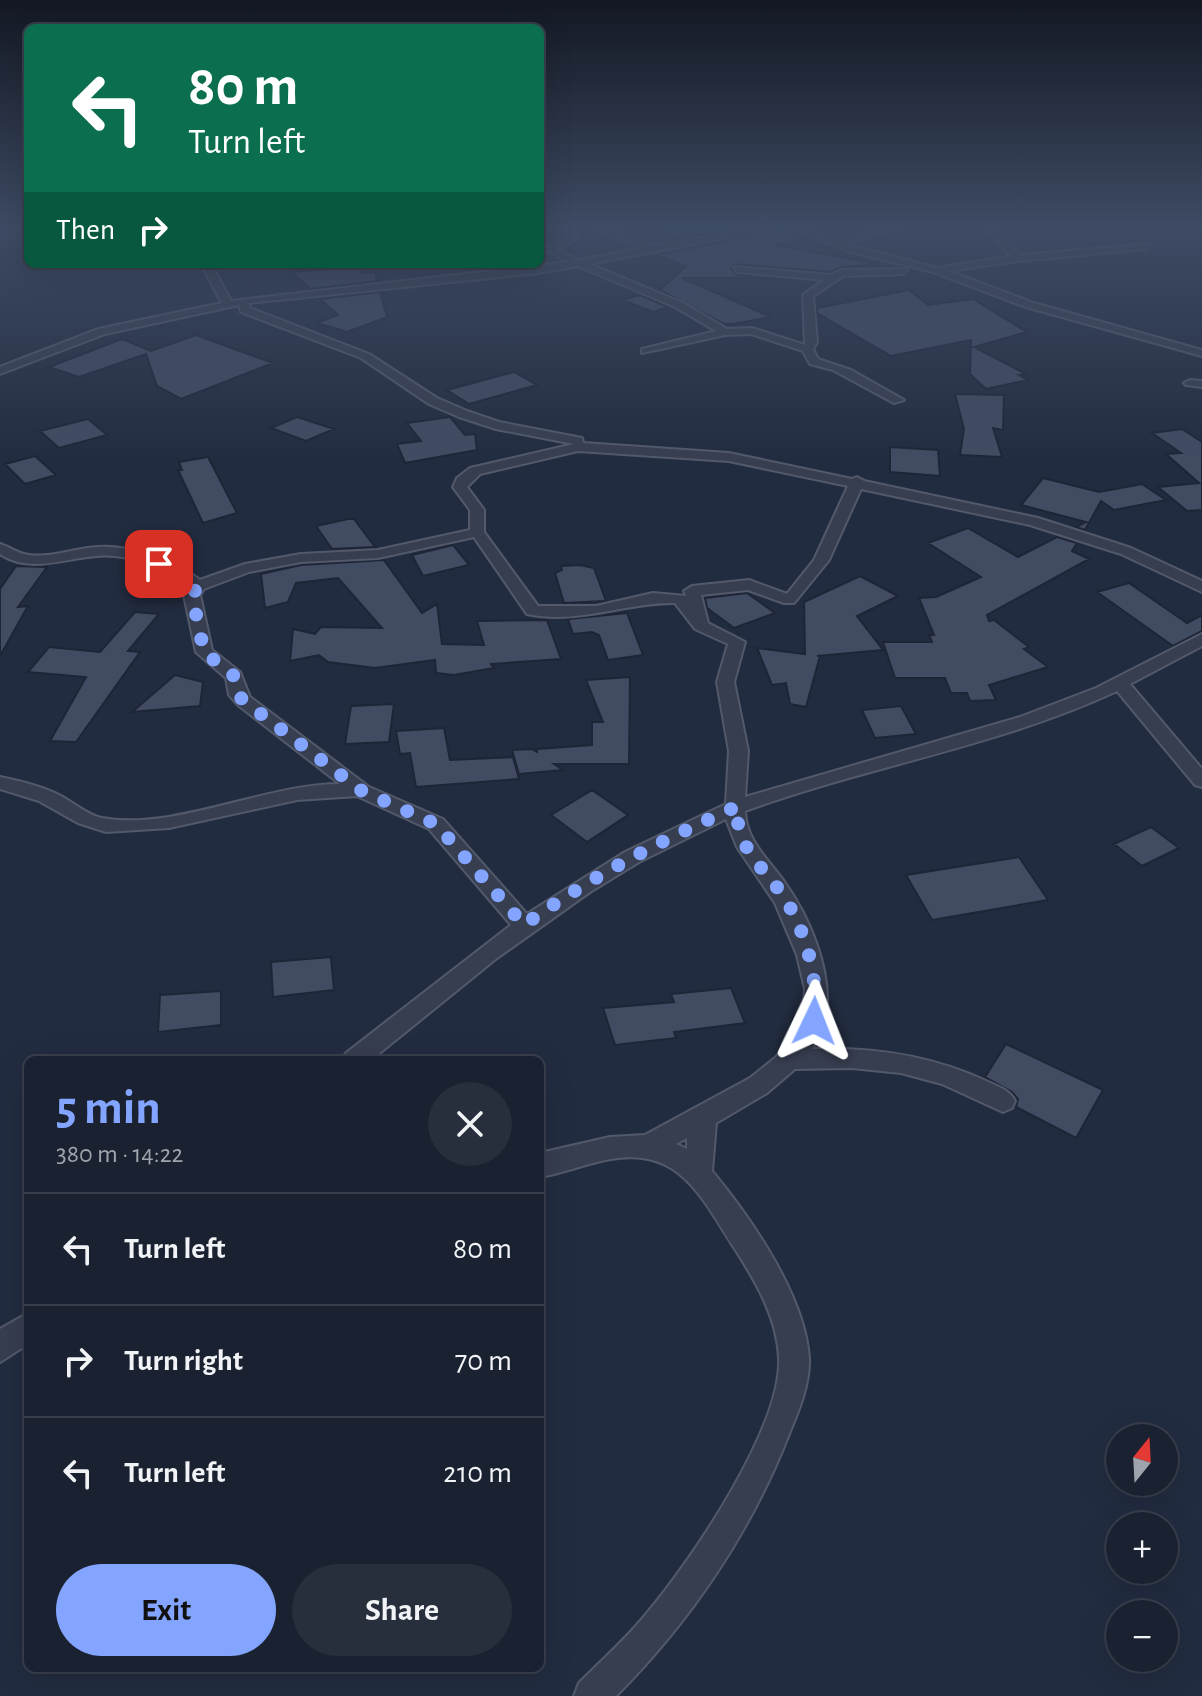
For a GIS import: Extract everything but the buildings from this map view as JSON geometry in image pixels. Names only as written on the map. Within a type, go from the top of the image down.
[{"type":"street","points":[[0,371],[102,331],[223,305]]},
{"type":"street","points":[[244,305],[245,310],[365,356],[425,397],[496,425],[614,447],[729,457],[1005,513],[1081,535],[1202,587]]},
{"type":"street","points":[[679,305],[725,332]]},
{"type":"street","points":[[808,349],[812,342],[809,305]]},
{"type":"street","points":[[1031,305],[1202,353]]},
{"type":"street","points":[[646,351],[725,332],[752,331],[808,349],[814,362],[838,364],[870,390],[898,400]]},
{"type":"street","points":[[544,1164],[612,1148],[650,1145],[705,1117],[793,1059],[807,1042],[814,1021],[817,992],[811,961],[784,898],[746,849],[736,823],[737,741],[728,713],[725,671],[737,642],[701,626],[680,599],[653,598],[596,611],[533,611],[477,532],[477,510],[460,487],[467,476],[500,463],[562,449],[614,447]]},
{"type":"street","points":[[701,626],[692,591],[749,585],[789,600],[806,586],[821,566],[857,481]]},
{"type":"street","points":[[477,532],[430,545],[378,554],[301,558],[245,568],[198,586],[192,595],[204,652],[234,676],[238,695],[362,791],[436,824],[524,925]]},
{"type":"street","points":[[0,548],[7,553],[53,561],[101,550],[145,559],[175,570],[198,586]]},
{"type":"street","points":[[359,1056],[571,891],[657,842],[738,806],[1005,728],[1120,683],[1202,639]]},
{"type":"street","points":[[1120,683],[1202,781]]},
{"type":"street","points":[[0,783],[30,790],[93,823],[108,825],[173,819],[318,791],[362,791]]},
{"type":"street","points":[[793,1059],[848,1057],[901,1060],[963,1080],[1003,1101]]},
{"type":"street","points":[[699,1172],[705,1117]]},
{"type":"street","points":[[592,1696],[639,1649],[697,1576],[770,1444],[793,1375],[789,1333],[768,1274],[699,1172],[683,1158],[650,1145]]},
{"type":"street","points":[[0,1347],[24,1330]]},
{"type":"route","points":[[159,564],[175,570],[198,586],[192,595],[204,652],[234,676],[238,695],[244,701],[362,791],[436,824],[524,925],[571,891],[657,842],[738,806],[736,823],[746,849],[784,898],[811,961],[817,992],[814,1021]]}]
